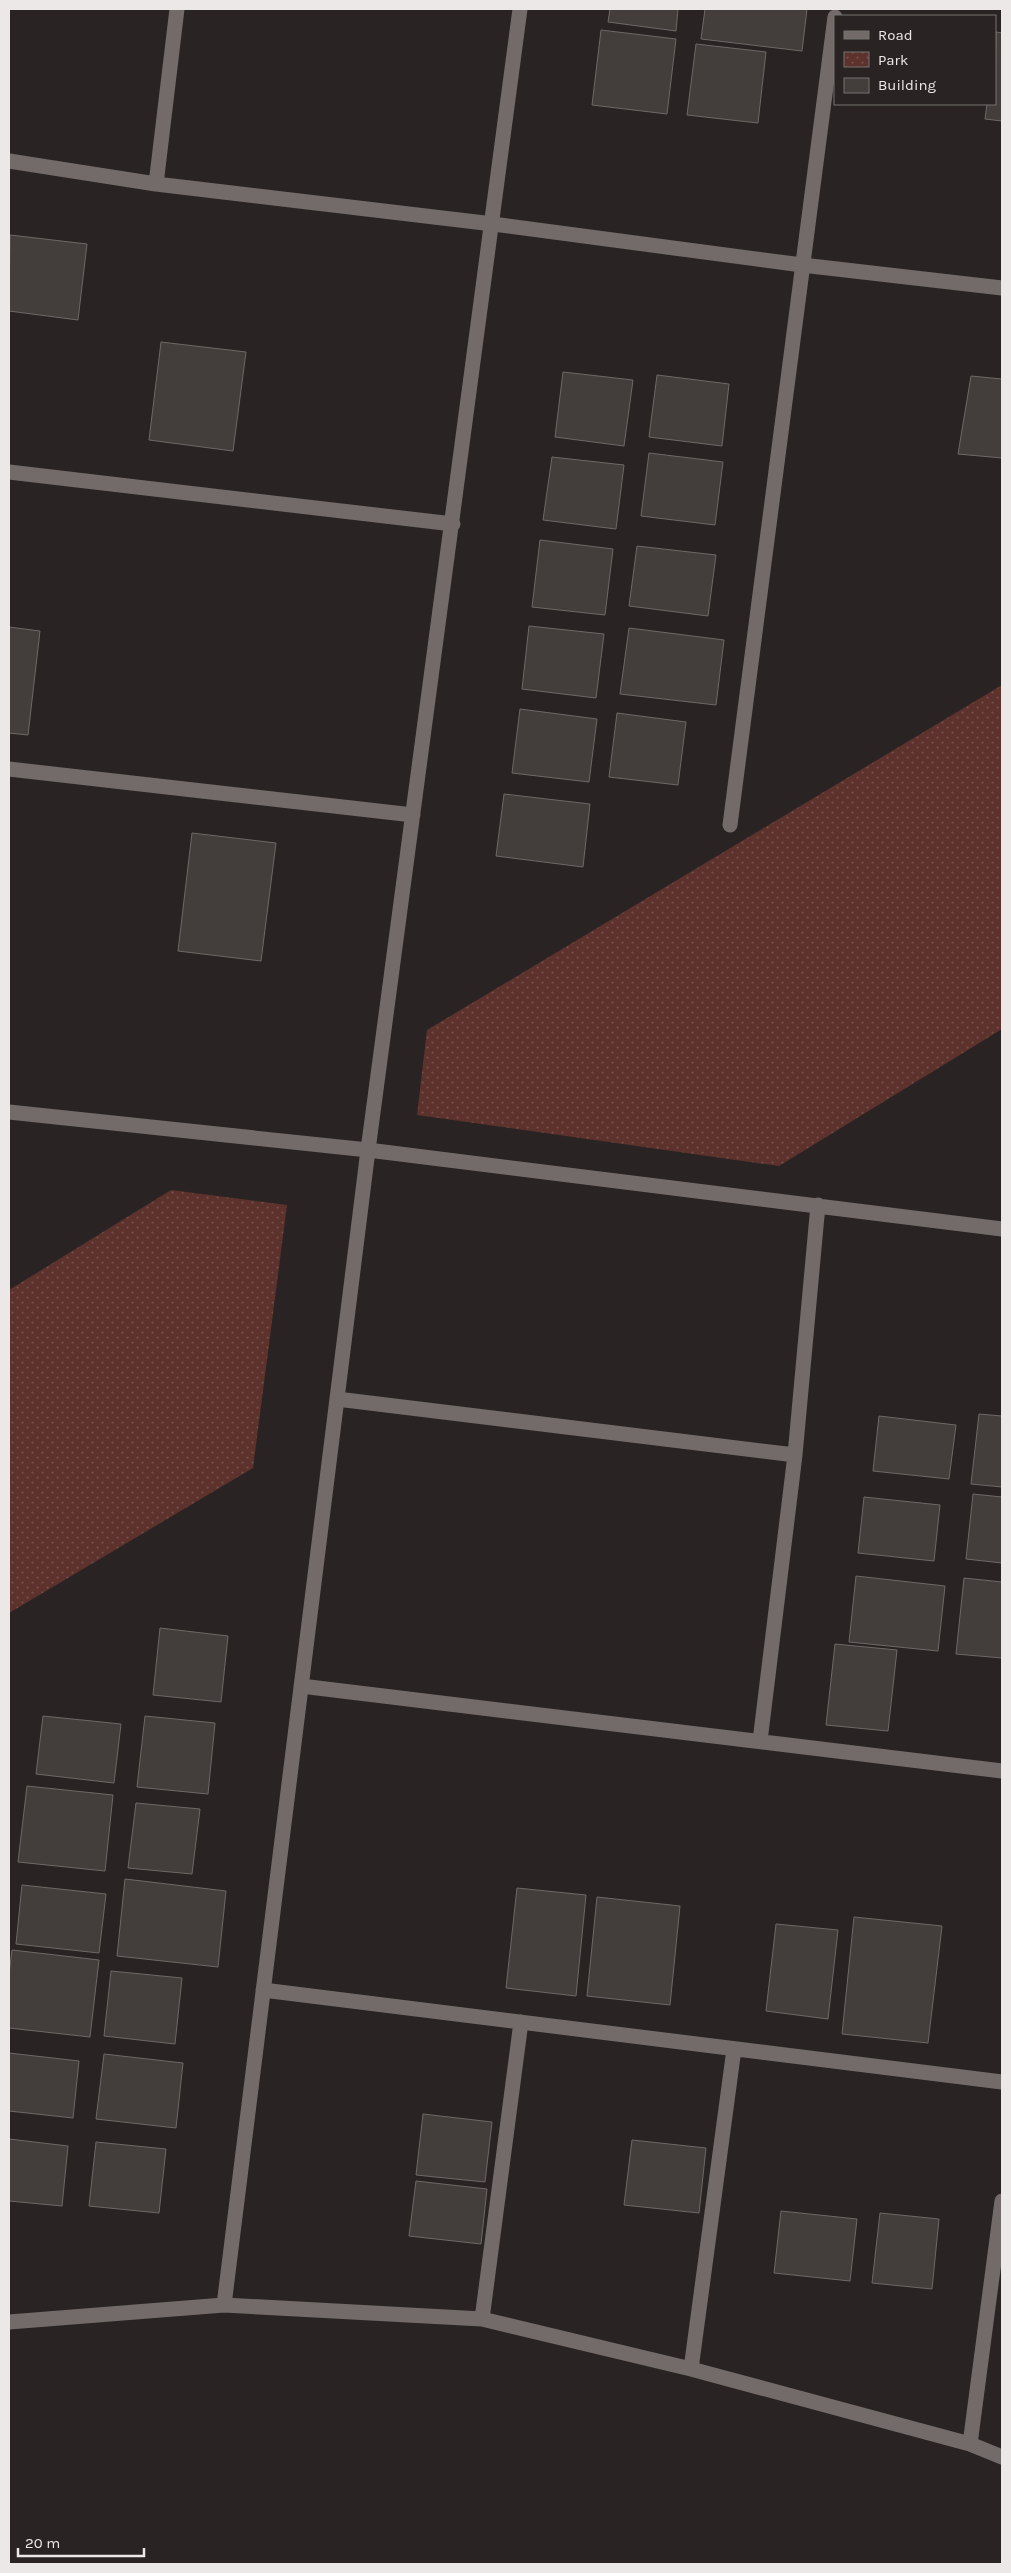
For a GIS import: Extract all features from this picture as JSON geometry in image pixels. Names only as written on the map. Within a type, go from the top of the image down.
[{"type":"street","points":[[156,184],[177,9]]},
{"type":"street","points":[[224,2305],[368,1150],[493,224],[520,9]]},
{"type":"street","points":[[730,825],[834,25]]},
{"type":"street","points":[[9,161],[156,184],[493,224],[802,266],[1002,288]]},
{"type":"street","points":[[9,472],[453,524]]},
{"type":"street","points":[[9,768],[413,815]]},
{"type":"street","points":[[9,1112],[368,1150],[1002,1229]]},
{"type":"street","points":[[760,1741],[795,1455],[818,1205]]},
{"type":"street","points":[[337,1399],[795,1455]]},
{"type":"street","points":[[301,1686],[1002,1770]]},
{"type":"street","points":[[263,1990],[1002,2082]]},
{"type":"street","points":[[482,2319],[521,2022]]},
{"type":"street","points":[[691,2369],[734,2049]]},
{"type":"street","points":[[970,2444],[1002,2201]]},
{"type":"street","points":[[9,2322],[224,2305],[482,2319],[691,2369],[970,2444],[1002,2457]]},
{"type":"green space","points":[[1002,685],[1002,1029],[779,1166],[417,1115],[427,1030]]},
{"type":"green space","points":[[171,1190],[287,1205],[253,1468],[9,1613],[9,1290]]},
{"type":"building","points":[[610,9],[678,9],[676,31],[608,22]]},
{"type":"building","points":[[705,9],[807,9],[802,51],[701,39]]},
{"type":"building","points":[[601,30],[676,39],[667,114],[592,105]]},
{"type":"building","points":[[996,32],[1002,33],[1002,121],[985,119],[987,105],[996,105]]},
{"type":"building","points":[[696,44],[766,52],[758,123],[687,115]]},
{"type":"building","points":[[10,235],[87,244],[78,320],[9,311]]},
{"type":"building","points":[[161,342],[246,352],[233,451],[149,440]]},
{"type":"building","points":[[563,372],[633,380],[624,446],[555,437]]},
{"type":"building","points":[[657,375],[729,384],[722,446],[649,437]]},
{"type":"building","points":[[971,376],[1002,379],[1002,458],[958,454]]},
{"type":"building","points":[[649,453],[723,462],[715,525],[641,516]]},
{"type":"building","points":[[552,457],[624,465],[616,529],[543,520]]},
{"type":"building","points":[[540,540],[613,549],[605,615],[532,607]]},
{"type":"building","points":[[637,546],[716,555],[708,616],[629,606]]},
{"type":"building","points":[[529,626],[604,634],[596,698],[522,689]]},
{"type":"building","points":[[9,627],[40,631],[28,735],[9,733]]},
{"type":"building","points":[[629,628],[724,640],[716,705],[620,694]]},
{"type":"building","points":[[520,709],[597,719],[589,782],[512,773]]},
{"type":"building","points":[[617,713],[686,722],[678,785],[609,777]]},
{"type":"building","points":[[504,794],[590,804],[583,867],[496,856]]},
{"type":"building","points":[[192,833],[276,843],[261,961],[178,951]]},
{"type":"building","points":[[979,1414],[1002,1416],[1002,1487],[971,1484]]},
{"type":"building","points":[[879,1416],[956,1425],[949,1479],[873,1471]]},
{"type":"building","points":[[973,1494],[1002,1497],[1002,1563],[966,1559]]},
{"type":"building","points":[[864,1497],[940,1505],[934,1561],[858,1553]]},
{"type":"building","points":[[856,1576],[945,1586],[938,1651],[849,1642]]},
{"type":"building","points":[[964,1578],[1002,1582],[1002,1658],[956,1654]]},
{"type":"building","points":[[160,1628],[228,1636],[221,1702],[153,1695]]},
{"type":"building","points":[[835,1644],[897,1650],[888,1731],[826,1725]]},
{"type":"building","points":[[43,1716],[121,1724],[114,1783],[36,1774]]},
{"type":"building","points":[[145,1716],[215,1723],[208,1794],[137,1787]]},
{"type":"building","points":[[27,1786],[113,1795],[105,1871],[18,1862]]},
{"type":"building","points":[[136,1803],[200,1809],[192,1874],[128,1868]]},
{"type":"building","points":[[125,1879],[226,1891],[218,1967],[117,1956]]},
{"type":"building","points":[[22,1885],[106,1894],[99,1953],[16,1944]]},
{"type":"building","points":[[517,1888],[586,1895],[576,1996],[506,1988]]},
{"type":"building","points":[[597,1897],[680,1906],[670,2005],[587,1996]]},
{"type":"building","points":[[854,1917],[942,1926],[928,2043],[842,2034]]},
{"type":"building","points":[[776,1924],[838,1930],[828,2019],[766,2011]]},
{"type":"building","points":[[12,1950],[99,1960],[90,2037],[9,2028],[9,1974]]},
{"type":"building","points":[[111,1971],[182,1978],[175,2044],[104,2036]]},
{"type":"building","points":[[9,2053],[79,2061],[73,2118],[9,2111]]},
{"type":"building","points":[[104,2054],[183,2063],[176,2128],[96,2119]]},
{"type":"building","points":[[423,2114],[492,2122],[485,2182],[416,2175]]},
{"type":"building","points":[[9,2139],[68,2146],[62,2206],[9,2201]]},
{"type":"building","points":[[632,2140],[706,2148],[699,2213],[624,2205]]},
{"type":"building","points":[[96,2142],[166,2149],[159,2213],[89,2206]]},
{"type":"building","points":[[416,2181],[487,2189],[481,2244],[409,2236]]},
{"type":"building","points":[[781,2211],[857,2219],[850,2281],[774,2273]]},
{"type":"building","points":[[880,2213],[939,2219],[932,2289],[872,2283]]}]
